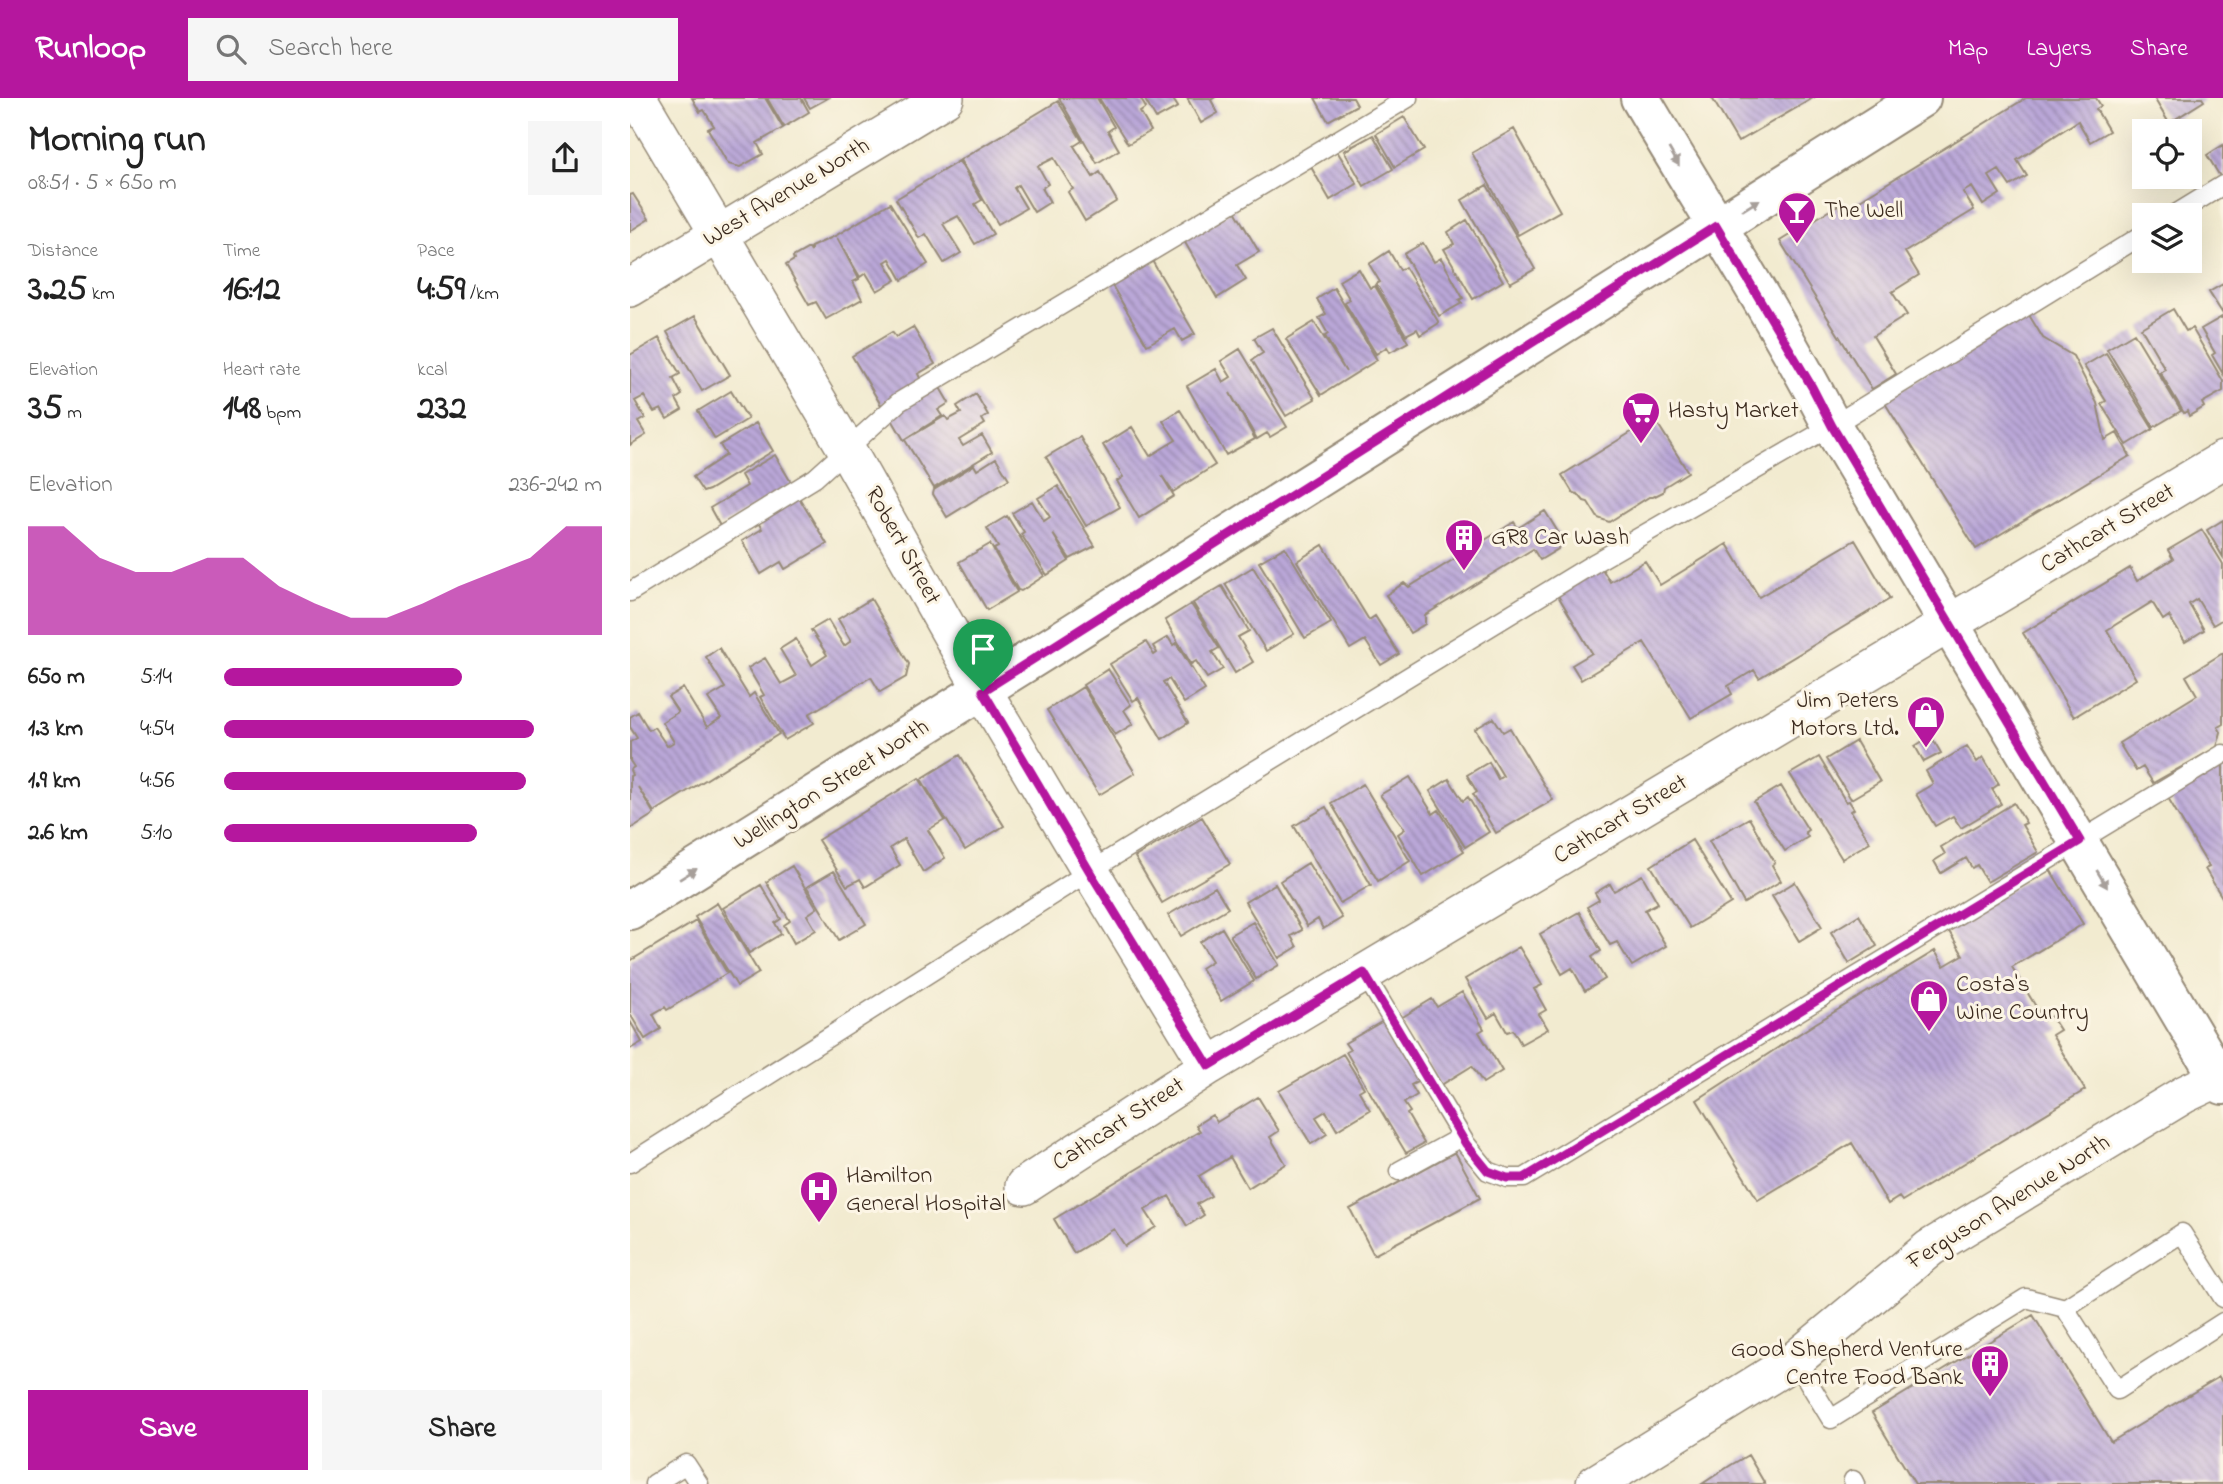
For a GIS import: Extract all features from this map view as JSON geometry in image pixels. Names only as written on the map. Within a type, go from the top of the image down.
[{"type":"main road","points":[[1640,98],[2222,1080]]},
{"type":"main road","name":"Wellington Street North","points":[[630,910],[983,691],[1921,98]]},
{"type":"street","name":"Robert Street","points":[[638,98],[847,450],[983,691],[1209,1066]]},
{"type":"street","name":"West Avenue North","points":[[630,288],[945,98]]},
{"type":"street","name":"Cathcart Street","points":[[1024,1186],[1209,1066],[2223,460]]},
{"type":"street","name":"Ferguson Avenue North","points":[[1595,1484],[1795,1360],[1930,1248],[2185,1094],[2222,1080]]},
{"type":"lane","points":[[630,592],[816,478],[899,402],[1408,98]]},
{"type":"lane","points":[[2194,203],[2223,185]]},
{"type":"lane","points":[[630,1163],[1090,872],[1596,562],[1832,426],[2132,241]]},
{"type":"lane","points":[[1364,973],[1461,1137],[1488,1171],[1507,1178],[1524,1178],[2223,754]]},
{"type":"lane","points":[[1399,1171],[1461,1137]]},
{"type":"lane","points":[[2065,1308],[2182,1233],[2223,1298]]},
{"type":"lane","points":[[1795,1360],[1831,1419],[2026,1298],[2065,1308],[2117,1390],[2223,1322]]},
{"type":"lane","points":[[654,1484],[686,1464],[699,1484]]},
{"type":"building","points":[[692,98],[765,98],[783,128],[757,143],[763,154],[740,167],[728,164],[708,129],[714,126],[704,110],[700,112]]},
{"type":"building","points":[[767,98],[801,98],[809,112],[784,127]]},
{"type":"building","points":[[804,98],[828,98],[810,108]]},
{"type":"building","points":[[1059,98],[1097,98],[1114,127],[1108,131],[1119,150],[1097,163]]},
{"type":"building","points":[[1099,98],[1140,98],[1146,108],[1140,112],[1151,131],[1128,144]]},
{"type":"building","points":[[1144,98],[1172,98],[1178,107],[1156,119]]},
{"type":"building","points":[[1187,98],[1214,98],[1211,100],[1218,113],[1201,123]]},
{"type":"building","points":[[1315,98],[1353,98],[1357,105],[1328,121]]},
{"type":"building","points":[[1712,98],[1813,98],[1738,142]]},
{"type":"building","points":[[2026,98],[2096,98],[2101,106],[2096,109],[2109,131],[2090,142],[2078,121],[2017,160],[2027,176],[2010,186],[1999,170],[1989,176],[2000,194],[1983,205],[1972,187],[1963,192],[1974,210],[1905,252],[1919,275],[1892,292],[1907,315],[1873,336],[1896,374],[1872,389],[1780,241],[1838,205],[1842,211]]},
{"type":"building","points":[[2154,98],[2202,98],[2204,101],[2175,119],[2167,119]]},
{"type":"building","points":[[1058,101],[1082,141],[1074,146],[1093,177],[1100,172],[1117,201],[1085,221],[1068,192],[1073,189],[1054,158],[1038,166],[1048,184],[1042,188],[1050,202],[1034,212],[1018,185],[1014,188],[1026,208],[998,224],[960,160]]},
{"type":"building","points":[[1404,117],[1424,150],[1395,167],[1376,134]]},
{"type":"building","points":[[1514,129],[1560,211],[1518,235],[1472,153]]},
{"type":"building","points":[[1373,135],[1393,169],[1364,186],[1344,151]]},
{"type":"building","points":[[2223,145],[2223,177],[2221,178],[2207,155]]},
{"type":"building","points":[[1337,151],[1357,184],[1330,200],[1311,167]]},
{"type":"building","points":[[959,161],[982,200],[975,204],[993,234],[975,244],[958,216],[943,224],[961,253],[944,263],[926,234],[919,238],[896,199]]},
{"type":"building","points":[[1487,185],[1535,269],[1510,283],[1462,200]]},
{"type":"building","points":[[633,194],[649,219],[630,231],[630,195]]},
{"type":"building","points":[[890,203],[928,264],[902,280],[890,259],[885,262],[896,280],[877,291],[866,273],[860,277],[837,238],[859,279],[853,282],[862,299],[826,319],[816,302],[809,305],[786,265],[794,260],[793,257],[809,248],[811,252],[811,247]]},
{"type":"building","points":[[1234,209],[1259,252],[1237,265],[1246,280],[1217,298],[1183,239]]},
{"type":"building","points":[[1467,220],[1503,281],[1473,299],[1444,249],[1454,244],[1448,232]]},
{"type":"building","points":[[1423,243],[1434,262],[1441,258],[1463,298],[1459,300],[1462,303],[1439,316],[1404,254]]},
{"type":"building","points":[[1389,251],[1400,270],[1405,267],[1439,323],[1420,335],[1417,329],[1406,335],[1376,284],[1380,282],[1369,264]]},
{"type":"building","points":[[1151,259],[1195,334],[1182,341],[1175,329],[1147,345],[1110,282]]},
{"type":"building","points":[[1359,269],[1370,288],[1375,286],[1408,342],[1390,352],[1387,347],[1376,354],[1345,303],[1350,300],[1339,281]]},
{"type":"building","points":[[2223,284],[2223,314],[2209,292]]},
{"type":"building","points":[[1334,288],[1377,360],[1321,395],[1286,339],[1314,322],[1346,372],[1325,336],[1328,334],[1319,318],[1326,314],[1317,299]]},
{"type":"building","points":[[2173,309],[2186,331],[2192,328],[2223,381],[2223,391],[2202,403],[2204,407],[2189,416],[2187,411],[2184,413],[2160,372],[2165,369],[2141,328]]},
{"type":"building","points":[[2026,310],[2043,338],[2073,356],[2097,403],[2105,440],[2117,433],[2130,456],[1976,549],[1883,400]]},
{"type":"building","points":[[695,316],[730,375],[702,391],[667,332]]},
{"type":"building","points":[[2222,317],[2223,319],[2223,374],[2201,329]]},
{"type":"building","points":[[913,327],[935,364],[918,374],[921,380],[881,405],[852,356],[892,332],[896,337]]},
{"type":"building","points":[[1272,328],[1315,399],[1286,416],[1252,360],[1263,353],[1254,338]]},
{"type":"building","points":[[2134,333],[2181,411],[2154,427],[2107,349]]},
{"type":"building","points":[[659,338],[680,374],[673,378],[682,395],[676,399],[682,410],[667,419],[661,409],[654,412],[644,396],[635,401],[645,418],[638,422],[646,435],[630,445],[630,355]]},
{"type":"building","points":[[1240,349],[1287,427],[1270,437],[1267,433],[1257,439],[1230,393],[1255,439],[1226,455],[1187,386],[1216,369],[1223,382],[1231,377],[1221,361]]},
{"type":"building","points":[[2106,353],[2153,429],[2127,445],[2101,404],[2106,401],[2084,366]]},
{"type":"building","points":[[939,386],[949,403],[938,410],[942,416],[904,440],[890,416]]},
{"type":"building","points":[[731,391],[748,419],[715,439],[698,411]]},
{"type":"building","points":[[976,394],[988,415],[982,419],[985,424],[959,440],[963,446],[982,435],[992,452],[934,488],[905,440],[945,416],[948,420],[961,413],[957,406]]},
{"type":"building","points":[[1180,410],[1215,465],[1173,492],[1162,476],[1174,496],[1139,518],[1117,481],[1123,477],[1103,445],[1132,427],[1150,456],[1176,440],[1163,421]]},
{"type":"building","name":"Hasty Market","points":[[1654,418],[1688,472],[1664,487],[1663,492],[1649,497],[1609,522],[1598,518],[1588,502],[1573,493],[1562,475]]},
{"type":"building","points":[[756,423],[773,451],[703,492],[693,477],[726,455],[720,445]]},
{"type":"building","points":[[1080,437],[1120,507],[1086,526],[1046,457]]},
{"type":"building","points":[[775,455],[792,484],[720,526],[710,508],[747,486],[741,475]]},
{"type":"building","points":[[996,458],[1009,479],[947,517],[933,494],[934,490],[974,465],[977,470]]},
{"type":"building","points":[[1058,486],[1095,546],[1070,559],[1053,534],[1069,561],[1047,575],[1021,534],[1024,532],[1012,513],[1032,501],[1044,521],[1050,517],[1038,498]]},
{"type":"building","points":[[798,496],[827,544],[785,569],[781,562],[761,574],[742,541],[762,529],[757,521]]},
{"type":"building","name":"GR8 Car Wash","points":[[1545,511],[1561,537],[1558,549],[1540,560],[1533,549],[1425,615],[1425,624],[1410,633],[1386,595],[1404,583],[1409,587],[1514,522],[1518,528]]},
{"type":"building","points":[[1007,516],[1044,576],[1021,591],[994,549],[998,547],[987,528]]},
{"type":"building","points":[[2223,520],[2223,557],[2207,530]]},
{"type":"building","points":[[2202,530],[2223,564],[2223,619],[2213,625],[2197,599],[2189,604],[2204,630],[2185,642],[2169,616],[2163,620],[2152,602],[2107,630],[2136,679],[2074,717],[2023,633],[2130,568],[2137,581],[2173,559],[2168,550]]},
{"type":"building","points":[[1855,540],[1890,599],[1759,678],[1754,670],[1728,686],[1732,694],[1691,718],[1644,642],[1581,680],[1572,665],[1592,653],[1557,594],[1601,567],[1610,582],[1645,561],[1660,585],[1727,544],[1759,597]]},
{"type":"building","points":[[990,544],[1017,592],[987,610],[959,562]]},
{"type":"building","points":[[1323,545],[1369,620],[1375,616],[1399,654],[1381,665],[1365,640],[1350,649],[1297,561]]},
{"type":"building","points":[[1285,547],[1331,623],[1305,638],[1259,562]]},
{"type":"building","points":[[1253,567],[1294,634],[1266,651],[1225,584]]},
{"type":"building","points":[[1222,586],[1249,631],[1238,637],[1253,662],[1235,673],[1193,603]]},
{"type":"building","points":[[871,599],[909,664],[906,677],[880,692],[871,677],[809,714],[814,723],[785,740],[760,697],[764,695],[748,668],[765,658],[781,684],[796,676],[780,649],[796,639],[812,665],[827,655],[811,630],[828,620],[844,646],[851,641],[838,619]]},
{"type":"building","points":[[1191,604],[1219,648],[1212,652],[1223,669],[1207,678],[1196,661],[1191,664],[1165,620]]},
{"type":"building","points":[[1168,637],[1173,645],[1176,643],[1205,690],[1184,703],[1169,679],[1163,682],[1188,723],[1162,739],[1138,698],[1133,701],[1110,664],[1146,642],[1154,655],[1157,653],[1153,646]]},
{"type":"building","points":[[719,648],[749,697],[754,693],[779,734],[654,812],[638,787],[654,814],[630,829],[630,770],[634,767],[630,761],[630,742],[637,738],[630,727],[630,717],[638,712],[649,730],[654,727],[667,746],[674,742],[662,722],[678,712],[668,697],[683,688],[707,727],[721,718],[708,698],[725,688],[706,657]]},
{"type":"building","points":[[2223,653],[2223,724],[2218,727],[2221,732],[2217,747],[2153,783],[2143,767],[2136,771],[2119,743],[2197,695],[2186,676]]},
{"type":"building","points":[[1108,669],[1131,705],[1124,710],[1133,724],[1115,735],[1083,685]]},
{"type":"building","points":[[1083,687],[1135,773],[1099,795],[1047,710]]},
{"type":"building","points":[[1494,718],[1503,732],[1510,728],[1553,800],[1496,833],[1473,794],[1477,792],[1467,775],[1489,762],[1498,779],[1503,776],[1475,729]]},
{"type":"building","points":[[1931,736],[1941,753],[1924,762],[1915,746]]},
{"type":"building","points":[[1856,741],[1880,782],[1851,799],[1826,759]]},
{"type":"building","points":[[1967,746],[1977,762],[1983,757],[1999,784],[1992,789],[2001,804],[1961,828],[1953,816],[1935,826],[1916,794],[1933,784],[1926,771]]},
{"type":"building","points":[[960,755],[1004,826],[965,850],[921,779]]},
{"type":"building","points":[[1819,757],[1846,802],[1849,801],[1854,809],[1851,811],[1870,842],[1842,859],[1790,774]]},
{"type":"building","points":[[2223,764],[2223,899],[2205,869],[2209,867],[2167,796]]},
{"type":"building","points":[[1410,777],[1433,814],[1439,810],[1464,851],[1423,876],[1398,834],[1405,829],[1380,795]]},
{"type":"building","points":[[919,778],[945,820],[928,830],[945,858],[923,872],[904,839],[890,848],[900,865],[865,887],[860,879],[847,886],[818,840]]},
{"type":"building","points":[[1449,779],[1463,801],[1468,797],[1489,832],[1465,847],[1430,791]]},
{"type":"building","points":[[1363,784],[1410,861],[1378,881],[1331,803]]},
{"type":"building","points":[[1781,786],[1808,830],[1805,832],[1808,837],[1785,851],[1754,802]]},
{"type":"building","points":[[2014,803],[2026,823],[2022,825],[2038,852],[1987,882],[1977,865],[1972,868],[1966,858],[1941,873],[1934,861],[1945,854],[1941,847]]},
{"type":"building","points":[[1326,807],[1371,885],[1340,903],[1294,826]]},
{"type":"building","points":[[1202,817],[1230,864],[1162,903],[1135,857]]},
{"type":"building","points":[[1749,818],[1775,863],[1772,865],[1781,881],[1744,903],[1709,841]]},
{"type":"building","points":[[1692,840],[1731,903],[1690,928],[1651,866]]},
{"type":"building","points":[[1308,863],[1342,918],[1323,929],[1318,919],[1307,926],[1280,881]]},
{"type":"building","points":[[792,866],[817,908],[807,915],[816,930],[794,943],[784,925],[790,921],[766,882]]},
{"type":"building","name":"Costa's Wine Country","points":[[2048,866],[2083,924],[2012,967],[2044,1020],[2051,1016],[2060,1030],[2052,1035],[2085,1090],[1902,1201],[1899,1197],[1888,1204],[1852,1143],[1758,1200],[1697,1100],[1816,1023],[1935,951],[1944,966],[1963,955],[1947,928]]},
{"type":"building","points":[[834,871],[866,924],[839,940],[807,887]]},
{"type":"building","points":[[1642,875],[1658,903],[1645,910],[1666,946],[1632,966],[1617,942],[1610,945],[1587,907],[1599,900],[1595,893],[1610,884],[1614,891]]},
{"type":"building","points":[[1795,882],[1822,927],[1799,941],[1772,896]]},
{"type":"building","points":[[1275,884],[1302,930],[1291,936],[1297,947],[1279,958],[1245,902]]},
{"type":"building","points":[[761,885],[781,919],[775,923],[781,934],[749,953],[723,908]]},
{"type":"building","points":[[1215,887],[1228,908],[1181,936],[1168,915]]},
{"type":"building","points":[[717,903],[759,973],[737,986],[695,917]]},
{"type":"building","points":[[1579,912],[1601,951],[1592,957],[1605,979],[1585,991],[1572,968],[1562,974],[1540,934]]},
{"type":"building","points":[[1859,915],[1877,946],[1849,963],[1831,932]]},
{"type":"building","points":[[696,921],[727,973],[667,1010],[665,1007],[653,1014],[661,1029],[645,1039],[630,1014],[630,961]]},
{"type":"building","points":[[1253,922],[1279,965],[1256,979],[1230,935]]},
{"type":"building","points":[[1222,928],[1254,981],[1221,1001],[1201,968],[1212,961],[1200,942]]},
{"type":"building","points":[[1519,947],[1542,985],[1534,989],[1546,1010],[1539,1014],[1548,1029],[1521,1044],[1513,1030],[1507,1032],[1496,1013],[1488,1018],[1465,979]]},
{"type":"building","points":[[1462,992],[1484,1029],[1479,1032],[1502,1071],[1483,1083],[1472,1066],[1441,1085],[1401,1018],[1432,999],[1437,1007]]},
{"type":"building","points":[[630,1021],[642,1042],[630,1049]]},
{"type":"building","points":[[1383,1021],[1419,1081],[1411,1085],[1417,1095],[1404,1103],[1410,1112],[1407,1114],[1424,1143],[1406,1153],[1346,1052],[1350,1050],[1345,1043]]},
{"type":"building","points":[[1343,1054],[1364,1088],[1359,1091],[1370,1110],[1337,1130],[1326,1111],[1316,1117],[1327,1134],[1311,1144],[1279,1091]]},
{"type":"building","points":[[1258,1097],[1279,1131],[1270,1137],[1286,1164],[1248,1188],[1230,1157],[1199,1176],[1211,1196],[1197,1204],[1204,1215],[1187,1226],[1169,1196],[1145,1210],[1156,1227],[1125,1246],[1114,1229],[1074,1253],[1054,1219],[1200,1131],[1196,1125],[1212,1115],[1217,1122]]},
{"type":"building","points":[[1455,1152],[1480,1198],[1374,1255],[1350,1209]]},
{"type":"building","name":"Good Shepherd Venture Centre Food Bank","points":[[2033,1315],[2111,1442],[2219,1377],[2223,1384],[2223,1484],[1915,1484],[1872,1413]]},
{"type":"building","points":[[1748,1455],[1765,1484],[1702,1484],[1731,1465]]},
{"type":"place","name":"The Well","points":[[1797,245]]},
{"type":"place","name":"Hasty Market","points":[[1641,445]]},
{"type":"place","name":"GR8 Car Wash","points":[[1464,572]]},
{"type":"place","name":"Jim Peters Motors Ltd.","points":[[1926,749]]},
{"type":"place","name":"Costa's Wine Country","points":[[1929,1033]]},
{"type":"place","name":"Hamilton General Hospital","points":[[819,1224]]},
{"type":"place","name":"Good Shepherd Venture Centre Food Bank","points":[[1990,1398]]},
{"type":"route","points":[[1716,226],[2080,841],[1524,1178],[1507,1178],[1488,1171],[1466,1144],[1364,973],[1209,1066],[983,691],[1716,226]]}]
